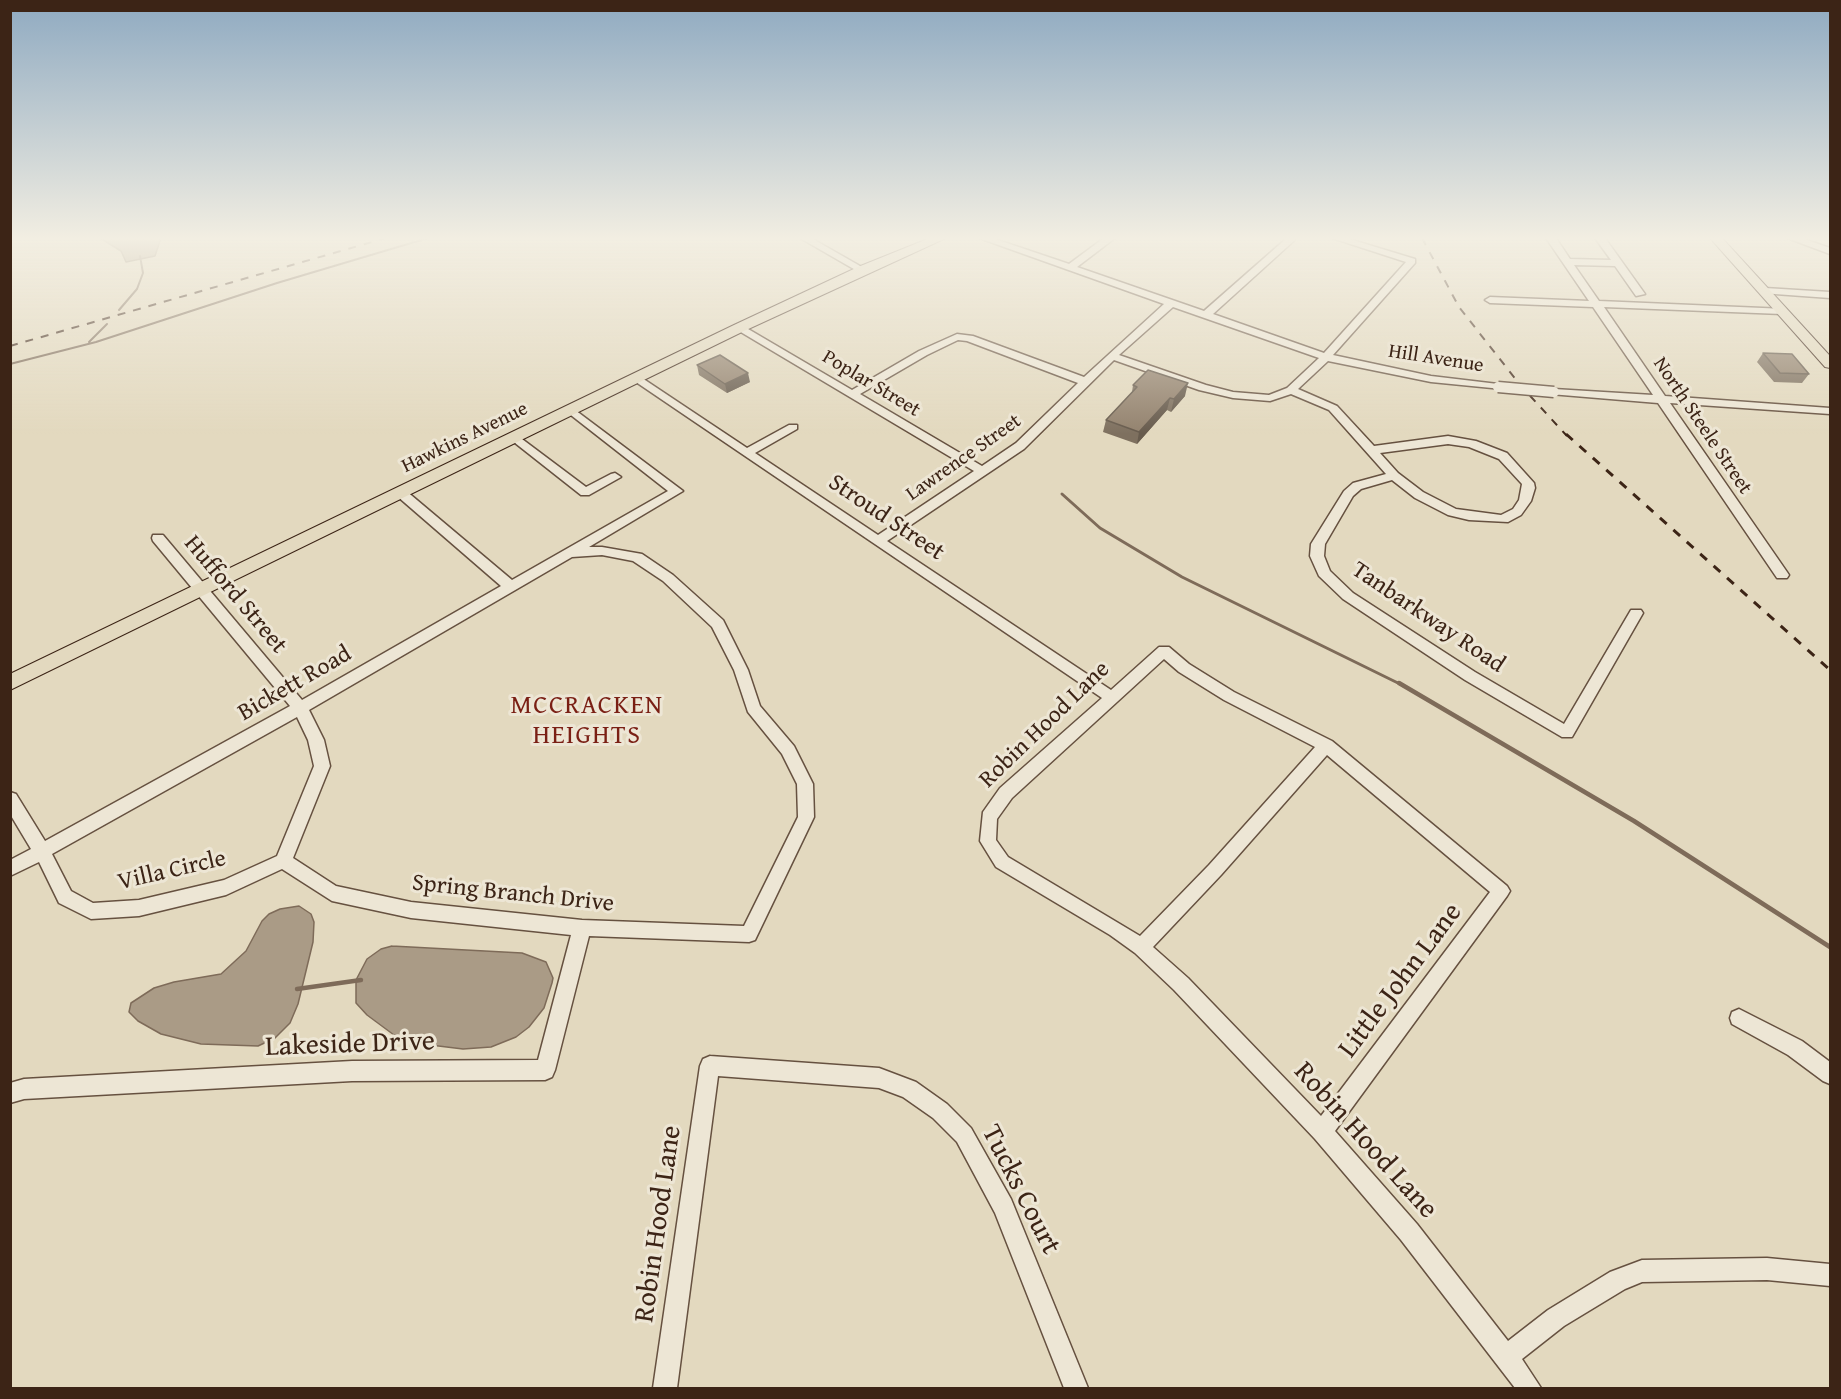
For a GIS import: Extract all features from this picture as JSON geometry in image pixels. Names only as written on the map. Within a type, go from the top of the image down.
[{"type":"main road","name":"Hawkins Avenue","points":[[10,683],[791,303]]},
{"type":"main road","points":[[1776,303],[1830,364]]},
{"type":"street","name":"Lawrence Street","points":[[879,540],[1020,446],[1112,356],[1171,303]]},
{"type":"street","name":"Hill Avenue","points":[[1172,303],[1326,357],[1431,379],[1554,392],[1662,397],[1830,411]]},
{"type":"street","points":[[1206,315],[1219,303]]},
{"type":"street","points":[[1112,356],[1203,388],[1233,395],[1270,398],[1291,390],[1326,357],[1374,303]]},
{"type":"street","points":[[1578,303],[1782,310]]},
{"type":"street","name":"North Steele Street","points":[[1597,304],[1782,575]]},
{"type":"street","name":"Poplar Street","points":[[739,328],[984,472]]},
{"type":"street","points":[[853,394],[932,348],[959,337],[969,338],[1086,382]]},
{"type":"street","name":"Stroud Street","points":[[635,378],[1111,697]]},
{"type":"street","points":[[1291,390],[1333,408],[1394,476],[1437,505],[1461,514],[1503,519],[1513,516],[1521,507],[1529,488],[1528,483],[1503,456],[1472,444],[1448,440],[1372,450]]},
{"type":"street","name":"Bickett Road","points":[[42,851],[300,708],[677,491],[571,410]]},
{"type":"street","points":[[746,453],[793,428]]},
{"type":"street","points":[[514,437],[585,492],[615,477]]},
{"type":"street","name":"Tanbarkway Road","points":[[1394,476],[1358,486],[1348,494],[1318,544],[1317,556],[1324,573],[1357,603],[1470,676],[1567,733],[1636,612]]},
{"type":"street","points":[[401,493],[510,586]]},
{"type":"street","name":"Hufford Street","points":[[158,538],[300,708]]},
{"type":"street","name":"Spring Branch Drive","points":[[283,861],[333,893],[411,910],[582,928],[749,934],[806,817],[805,784],[788,750],[753,708],[741,670],[718,624],[668,578],[637,557],[602,551],[568,552]]},
{"type":"street","name":"Robin Hood Lane","points":[[1326,745],[1229,696],[1184,668],[1164,651],[1006,793],[988,817],[988,841],[1002,862],[1116,929],[1141,947],[1181,984],[1322,1132],[1416,1242],[1529,1389]]},
{"type":"street","points":[[283,861],[321,766],[316,740],[300,708]]},
{"type":"street","points":[[1141,947],[1215,870],[1326,745]]},
{"type":"street","name":"Little John Lane","points":[[1322,1132],[1501,891],[1326,745]]},
{"type":"street","name":"Villa Circle","points":[[10,799],[42,851],[65,897],[91,912],[139,908],[226,887],[283,861]]},
{"type":"street","points":[[10,869],[42,851]]},
{"type":"street","name":"Lakeside Drive","points":[[10,1093],[24,1089],[352,1071],[545,1070],[582,928]]},
{"type":"street","points":[[1739,1018],[1795,1048],[1830,1074]]},
{"type":"street","name":"Robin Hood Lane","points":[[665,1389],[710,1066]]},
{"type":"street","name":"Tucks Court","points":[[710,1066],[879,1078],[909,1089],[940,1111],[964,1135],[999,1198],[1076,1389]]},
{"type":"street","points":[[1506,1357],[1556,1318],[1618,1280],[1642,1271],[1767,1269],[1830,1275]]},
{"type":"shaded area","points":[[299,906],[311,914],[314,922],[313,942],[298,1004],[290,1023],[275,1038],[258,1046],[201,1044],[161,1034],[138,1021],[129,1012],[131,1003],[154,988],[221,974],[246,951],[262,921],[269,914],[280,909]]},
{"type":"shaded area","points":[[392,946],[522,953],[546,962],[553,978],[552,983],[544,1008],[529,1027],[516,1037],[491,1047],[463,1049],[414,1043],[394,1035],[367,1015],[356,1003],[356,980],[367,959],[381,949]]},
{"type":"building","points":[[1763,353],[1792,354],[1809,374],[1780,373]]},
{"type":"building","points":[[720,355],[748,373],[725,384],[697,365]]},
{"type":"building","points":[[1148,370],[1188,383],[1174,399],[1170,398],[1139,432],[1106,420],[1137,387],[1133,385]]},
{"type":"waterway","points":[[119,310],[125,303]]},
{"type":"waterway","points":[[10,364],[96,342],[215,303]]},
{"type":"waterway","points":[[89,342],[107,324]]},
{"type":"waterway","points":[[1062,494],[1100,528],[1182,577],[1402,685]]},
{"type":"waterway","points":[[1399,683],[1634,821],[1830,947]]},
{"type":"waterway","points":[[297,989],[361,980]]},
{"type":"railway","points":[[10,346],[159,303]]},
{"type":"railway","points":[[1457,303],[1521,386],[1567,436]]},
{"type":"railway","points":[[1566,434],[1830,670]]},
{"type":"district","name":"MCCRACKEN HEIGHTS","points":[[587,721]]}]
